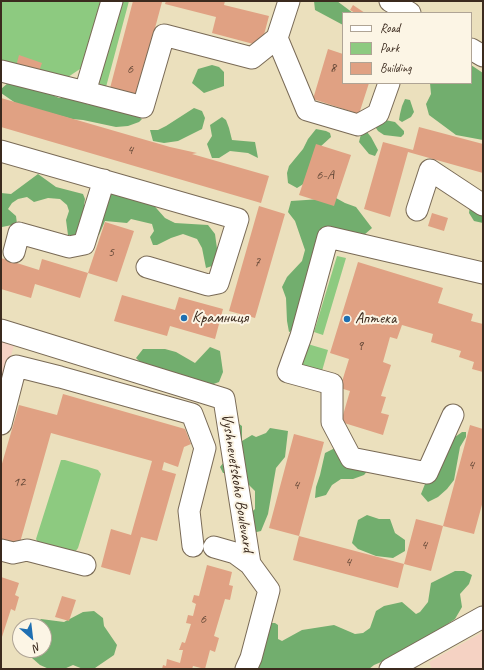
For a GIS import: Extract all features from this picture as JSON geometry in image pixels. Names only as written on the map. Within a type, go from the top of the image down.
[{"type":"street","points":[[85,92],[112,1]]},
{"type":"street","points":[[1,71],[143,108],[164,35],[252,58],[277,38],[289,1]]},
{"type":"street","points":[[390,1],[408,12]]},
{"type":"street","points":[[277,38],[307,110],[358,125],[378,114],[389,84]]},
{"type":"street","points":[[1,151],[238,219],[218,283],[208,285],[147,267]]},
{"type":"street","points":[[416,210],[430,170],[483,205]]},
{"type":"street","points":[[14,252],[19,233],[69,247],[84,244],[104,180]]},
{"type":"street","points":[[453,415],[427,473],[351,458],[332,422],[332,384],[288,372],[300,336],[328,237],[483,273]]},
{"type":"street","name":"Vyshnevetskoho Boulevard","points":[[1,330],[224,399],[250,564],[269,590],[246,669]]},
{"type":"street","points":[[1,424],[16,366],[192,414],[205,448],[189,511],[193,546]]},
{"type":"street","points":[[214,547],[235,553],[250,564]]},
{"type":"street","points":[[1,550],[13,553],[27,550],[84,565]]},
{"type":"street","points":[[390,669],[414,663],[483,617]]},
{"type":"shaded area","points":[[1,334],[16,338],[1,391]]},
{"type":"shaded area","points":[[483,632],[483,669],[432,669],[429,662]]},
{"type":"green space","points":[[1,1],[103,1],[80,69],[68,77],[1,67]]},
{"type":"green space","points":[[118,1],[129,1],[106,87],[98,83]]},
{"type":"green space","points":[[314,1],[337,1],[352,12],[342,12],[342,24],[315,10]]},
{"type":"green space","points":[[212,65],[219,67],[224,72],[224,86],[204,93],[192,83],[198,69]]},
{"type":"green space","points":[[472,66],[483,73],[483,140],[456,135],[429,115],[426,104],[431,94],[430,84],[472,84]]},
{"type":"green space","points":[[8,83],[50,94],[59,98],[68,98],[90,105],[102,104],[131,113],[142,119],[139,122],[128,126],[116,127],[72,119],[17,104],[1,93],[1,89]]},
{"type":"green space","points":[[405,99],[410,100],[414,112],[411,117],[402,122],[399,120]]},
{"type":"green space","points":[[194,108],[202,111],[205,118],[202,129],[178,141],[164,143],[153,141],[150,130],[158,130],[166,126]]},
{"type":"green space","points":[[222,117],[226,120],[232,140],[255,142],[258,158],[248,153],[230,151],[219,158],[212,158],[207,144],[212,136],[210,125]]},
{"type":"green space","points":[[385,120],[395,122],[404,131],[404,134],[401,137],[384,135],[378,131],[374,125]]},
{"type":"green space","points":[[316,129],[330,133],[331,137],[320,147],[305,183],[297,188],[288,183],[287,173],[289,166],[303,149],[308,139]]},
{"type":"green space","points":[[367,132],[378,150],[375,156],[369,154],[359,142],[361,134]]},
{"type":"green space","points":[[38,174],[56,187],[83,194],[85,199],[85,213],[79,235],[68,235],[66,220],[69,211],[67,205],[60,199],[48,198],[34,202],[27,197],[18,199],[12,203],[8,209],[16,216],[17,224],[2,227],[1,229],[1,193],[11,194]]},
{"type":"green space","points":[[108,189],[150,201],[165,218],[175,223],[208,225],[215,234],[218,256],[215,265],[206,268],[202,248],[197,239],[183,234],[157,245],[153,245],[150,237],[154,231],[152,224],[131,219],[127,223],[105,221],[99,235],[93,229]]},
{"type":"green space","points":[[336,198],[356,207],[372,228],[364,235],[335,241],[300,328],[289,332],[286,298],[282,287],[287,277],[302,261],[305,250],[295,221],[288,212],[291,201]]},
{"type":"green space","points":[[470,205],[483,205],[483,223],[474,221],[469,213]]},
{"type":"green space","points":[[337,256],[346,258],[323,335],[314,332]]},
{"type":"green space","points":[[301,342],[328,350],[320,378],[301,373]]},
{"type":"green space","points":[[210,347],[220,351],[223,372],[219,382],[208,386],[144,366],[136,358],[143,349],[165,349],[176,352],[195,363]]},
{"type":"green space","points":[[235,421],[242,426],[242,441],[252,435],[256,437],[266,433],[270,428],[288,431],[285,457],[276,468],[268,514],[261,531],[248,534],[244,519],[255,509],[255,491],[248,484],[243,473],[223,473],[220,467],[238,444]]},
{"type":"green space","points":[[462,432],[466,432],[466,437],[460,447],[454,480],[438,497],[428,502],[421,494],[425,484],[432,475],[444,445]]},
{"type":"green space","points":[[335,448],[370,468],[364,475],[353,479],[341,479],[332,485],[326,495],[315,498],[316,487],[325,453]]},
{"type":"green space","points":[[61,460],[98,470],[101,474],[78,548],[75,552],[39,543],[36,539]]},
{"type":"green space","points":[[367,515],[379,519],[390,519],[395,533],[405,540],[405,551],[393,558],[376,556],[358,549],[352,543],[358,520]]},
{"type":"green space","points":[[455,571],[464,571],[472,575],[469,584],[460,594],[462,607],[455,619],[422,641],[391,658],[374,665],[369,669],[256,669],[271,623],[278,625],[278,639],[282,641],[302,630],[334,625],[355,634],[363,633],[370,628],[376,611],[384,606],[402,602],[416,614],[420,612],[428,602],[431,583]]},
{"type":"green space","points":[[94,611],[103,618],[104,626],[117,645],[114,655],[95,668],[88,669],[83,669],[73,665],[64,669],[49,669],[40,665],[32,658],[52,658],[52,620],[64,622],[83,612]]},
{"type":"building","points":[[133,1],[162,2],[136,99],[109,92]]},
{"type":"building","points":[[166,1],[225,1],[224,5],[269,16],[261,46],[212,33],[216,17],[165,4]]},
{"type":"building","points":[[353,5],[364,12],[353,12],[350,10]]},
{"type":"building","points":[[328,49],[342,54],[342,84],[369,84],[359,114],[313,99]]},
{"type":"building","points":[[19,55],[42,63],[37,77],[15,70]]},
{"type":"building","points":[[1,98],[170,147],[197,153],[192,154],[269,176],[261,203],[1,127]]},
{"type":"building","points":[[419,127],[483,144],[483,173],[408,152],[390,217],[364,209],[383,142],[413,150]]},
{"type":"building","points":[[316,144],[351,155],[334,206],[299,195]]},
{"type":"building","points":[[259,206],[285,214],[255,318],[229,311]]},
{"type":"building","points":[[432,213],[448,218],[444,231],[428,226]]},
{"type":"building","points":[[105,222],[134,231],[117,282],[88,273]]},
{"type":"building","points":[[1,258],[39,270],[42,259],[88,273],[80,298],[35,284],[31,298],[1,289]]},
{"type":"building","points":[[358,262],[443,288],[438,303],[473,314],[471,321],[483,324],[483,372],[472,369],[474,362],[459,357],[461,351],[431,342],[433,334],[402,325],[397,339],[390,337],[383,362],[391,365],[381,396],[386,397],[381,413],[389,415],[383,435],[341,422],[350,391],[340,388],[349,359],[330,353]]},
{"type":"building","points":[[122,295],[175,310],[179,297],[223,309],[215,339],[170,326],[167,336],[114,321]]},
{"type":"building","points":[[63,394],[185,429],[191,444],[184,447],[178,467],[164,462],[162,470],[176,474],[157,541],[141,537],[130,575],[101,567],[111,529],[131,535],[152,461],[51,433],[19,546],[1,541],[1,467],[19,405],[57,415]]},
{"type":"building","points":[[470,425],[483,429],[483,501],[474,534],[443,526]]},
{"type":"building","points":[[294,434],[324,442],[299,536],[269,528]]},
{"type":"building","points":[[416,519],[443,526],[431,571],[404,564]]},
{"type":"building","points":[[299,536],[404,564],[398,588],[293,560]]},
{"type":"building","points":[[207,565],[232,572],[229,585],[233,586],[230,600],[225,599],[214,636],[219,638],[215,652],[210,650],[205,669],[193,666],[192,669],[162,669],[163,665],[166,666],[167,659],[180,663],[183,650],[179,650],[182,642],[185,643],[191,624],[186,623],[188,615],[193,616],[196,604],[192,602],[194,595],[199,596]]},
{"type":"building","points":[[1,577],[19,583],[15,595],[19,597],[15,611],[11,609],[1,640]]},
{"type":"building","points":[[62,596],[76,600],[69,621],[55,617]]},
{"type":"place","name":"Крамниця","points":[[184,318]]},
{"type":"place","name":"Аптека","points":[[347,319]]}]
